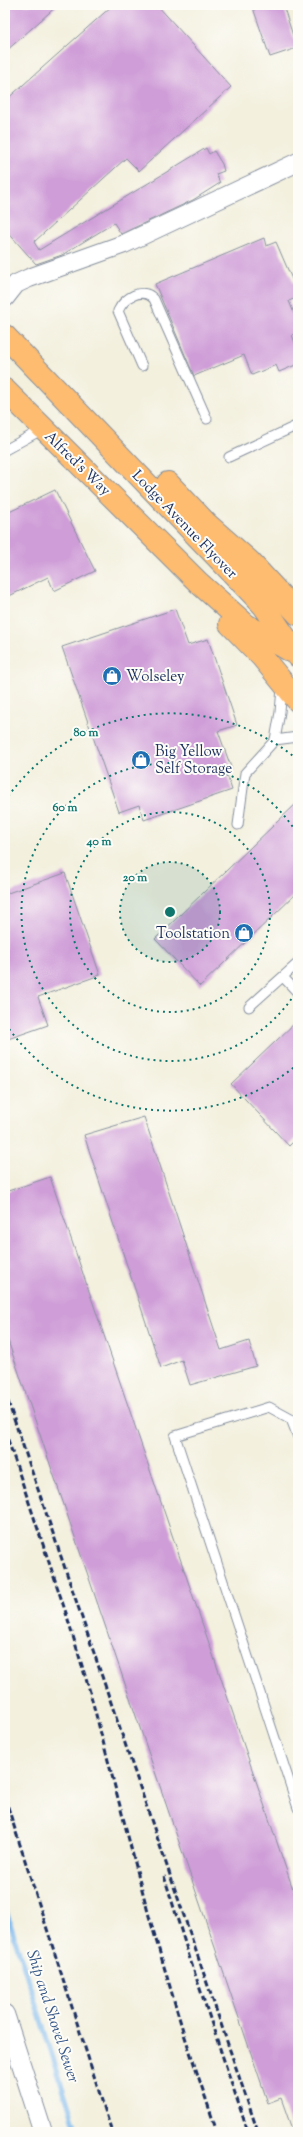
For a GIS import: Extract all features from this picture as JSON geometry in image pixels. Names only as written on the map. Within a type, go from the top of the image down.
[{"type":"highway","points":[[5,336],[66,401],[122,436],[207,524],[249,561],[298,614]]},
{"type":"highway","name":"Alfred's Way","points":[[5,390],[152,536]]},
{"type":"highway","name":"Lodge Avenue Flyover","points":[[66,401],[264,606],[297,655]]},
{"type":"highway","points":[[152,536],[215,609],[262,657],[298,701]]},
{"type":"highway","name":"Lodge Avenue Flyover","points":[[152,536],[199,583],[246,625],[297,655]]},
{"type":"street","points":[[5,298],[16,284],[124,244],[298,162]]},
{"type":"street","points":[[5,2014],[43,2132]]},
{"type":"lane","points":[[142,366],[118,311],[122,302],[127,297],[144,293],[150,294],[154,299],[207,419]]},
{"type":"lane","points":[[229,457],[298,425]]},
{"type":"lane","points":[[5,450],[43,429]]},
{"type":"lane","points":[[238,825],[245,773],[275,740],[282,704],[282,681]]},
{"type":"lane","points":[[275,740],[298,737]]},
{"type":"lane","points":[[249,1007],[298,963]]},
{"type":"lane","points":[[283,977],[298,993]]},
{"type":"lane","points":[[298,1437],[291,1418],[269,1407],[175,1436],[298,1808]]},
{"type":"building","points":[[5,5],[58,5],[5,52]]},
{"type":"building","points":[[113,5],[157,5],[231,87],[139,171],[126,158],[34,242],[39,250],[206,148],[209,154],[214,151],[222,164],[224,171],[216,174],[220,183],[193,200],[121,234],[114,223],[62,255],[36,264],[5,229],[5,101]]},
{"type":"building","points":[[252,5],[283,5],[297,48],[270,57]]},
{"type":"building","points":[[264,238],[266,246],[276,242],[298,293],[298,297],[289,301],[298,323],[298,332],[292,335],[298,350],[298,364],[279,372],[276,365],[252,375],[244,355],[194,376],[155,284]]},
{"type":"building","points":[[55,490],[95,571],[54,591],[48,577],[5,598],[5,514]]},
{"type":"building","points":[[175,609],[188,645],[208,639],[237,725],[218,731],[232,770],[226,772],[232,790],[144,820],[139,805],[119,812],[62,647]]},
{"type":"building","points":[[298,802],[298,892],[200,986],[155,939]]},
{"type":"building","points":[[65,873],[100,975],[38,997],[48,1025],[5,1040],[5,894]]},
{"type":"building","points":[[298,1020],[298,1137],[289,1146],[231,1084]]},
{"type":"building","points":[[144,1117],[221,1350],[249,1341],[256,1366],[190,1385],[182,1360],[161,1368],[84,1135]]},
{"type":"building","points":[[50,1177],[298,1904],[298,2132],[293,2132],[281,2098],[268,2103],[5,1332],[5,1192]]},
{"type":"waterway","name":"Ship and Shovel Sewer","points":[[5,1908],[77,2132]]},
{"type":"railway","points":[[5,1393],[258,2132]]},
{"type":"railway","points":[[5,1431],[66,1613],[90,1692],[149,1916],[184,2034],[217,2132]]},
{"type":"railway","points":[[5,1798],[112,2132]]},
{"type":"railway","points":[[164,1876],[248,2132]]},
{"type":"place","name":"Wolseley","points":[[112,676]]},
{"type":"place","name":"Big Yellow Self Storage","points":[[141,760]]},
{"type":"place","name":"Toolstation","points":[[244,933]]}]
